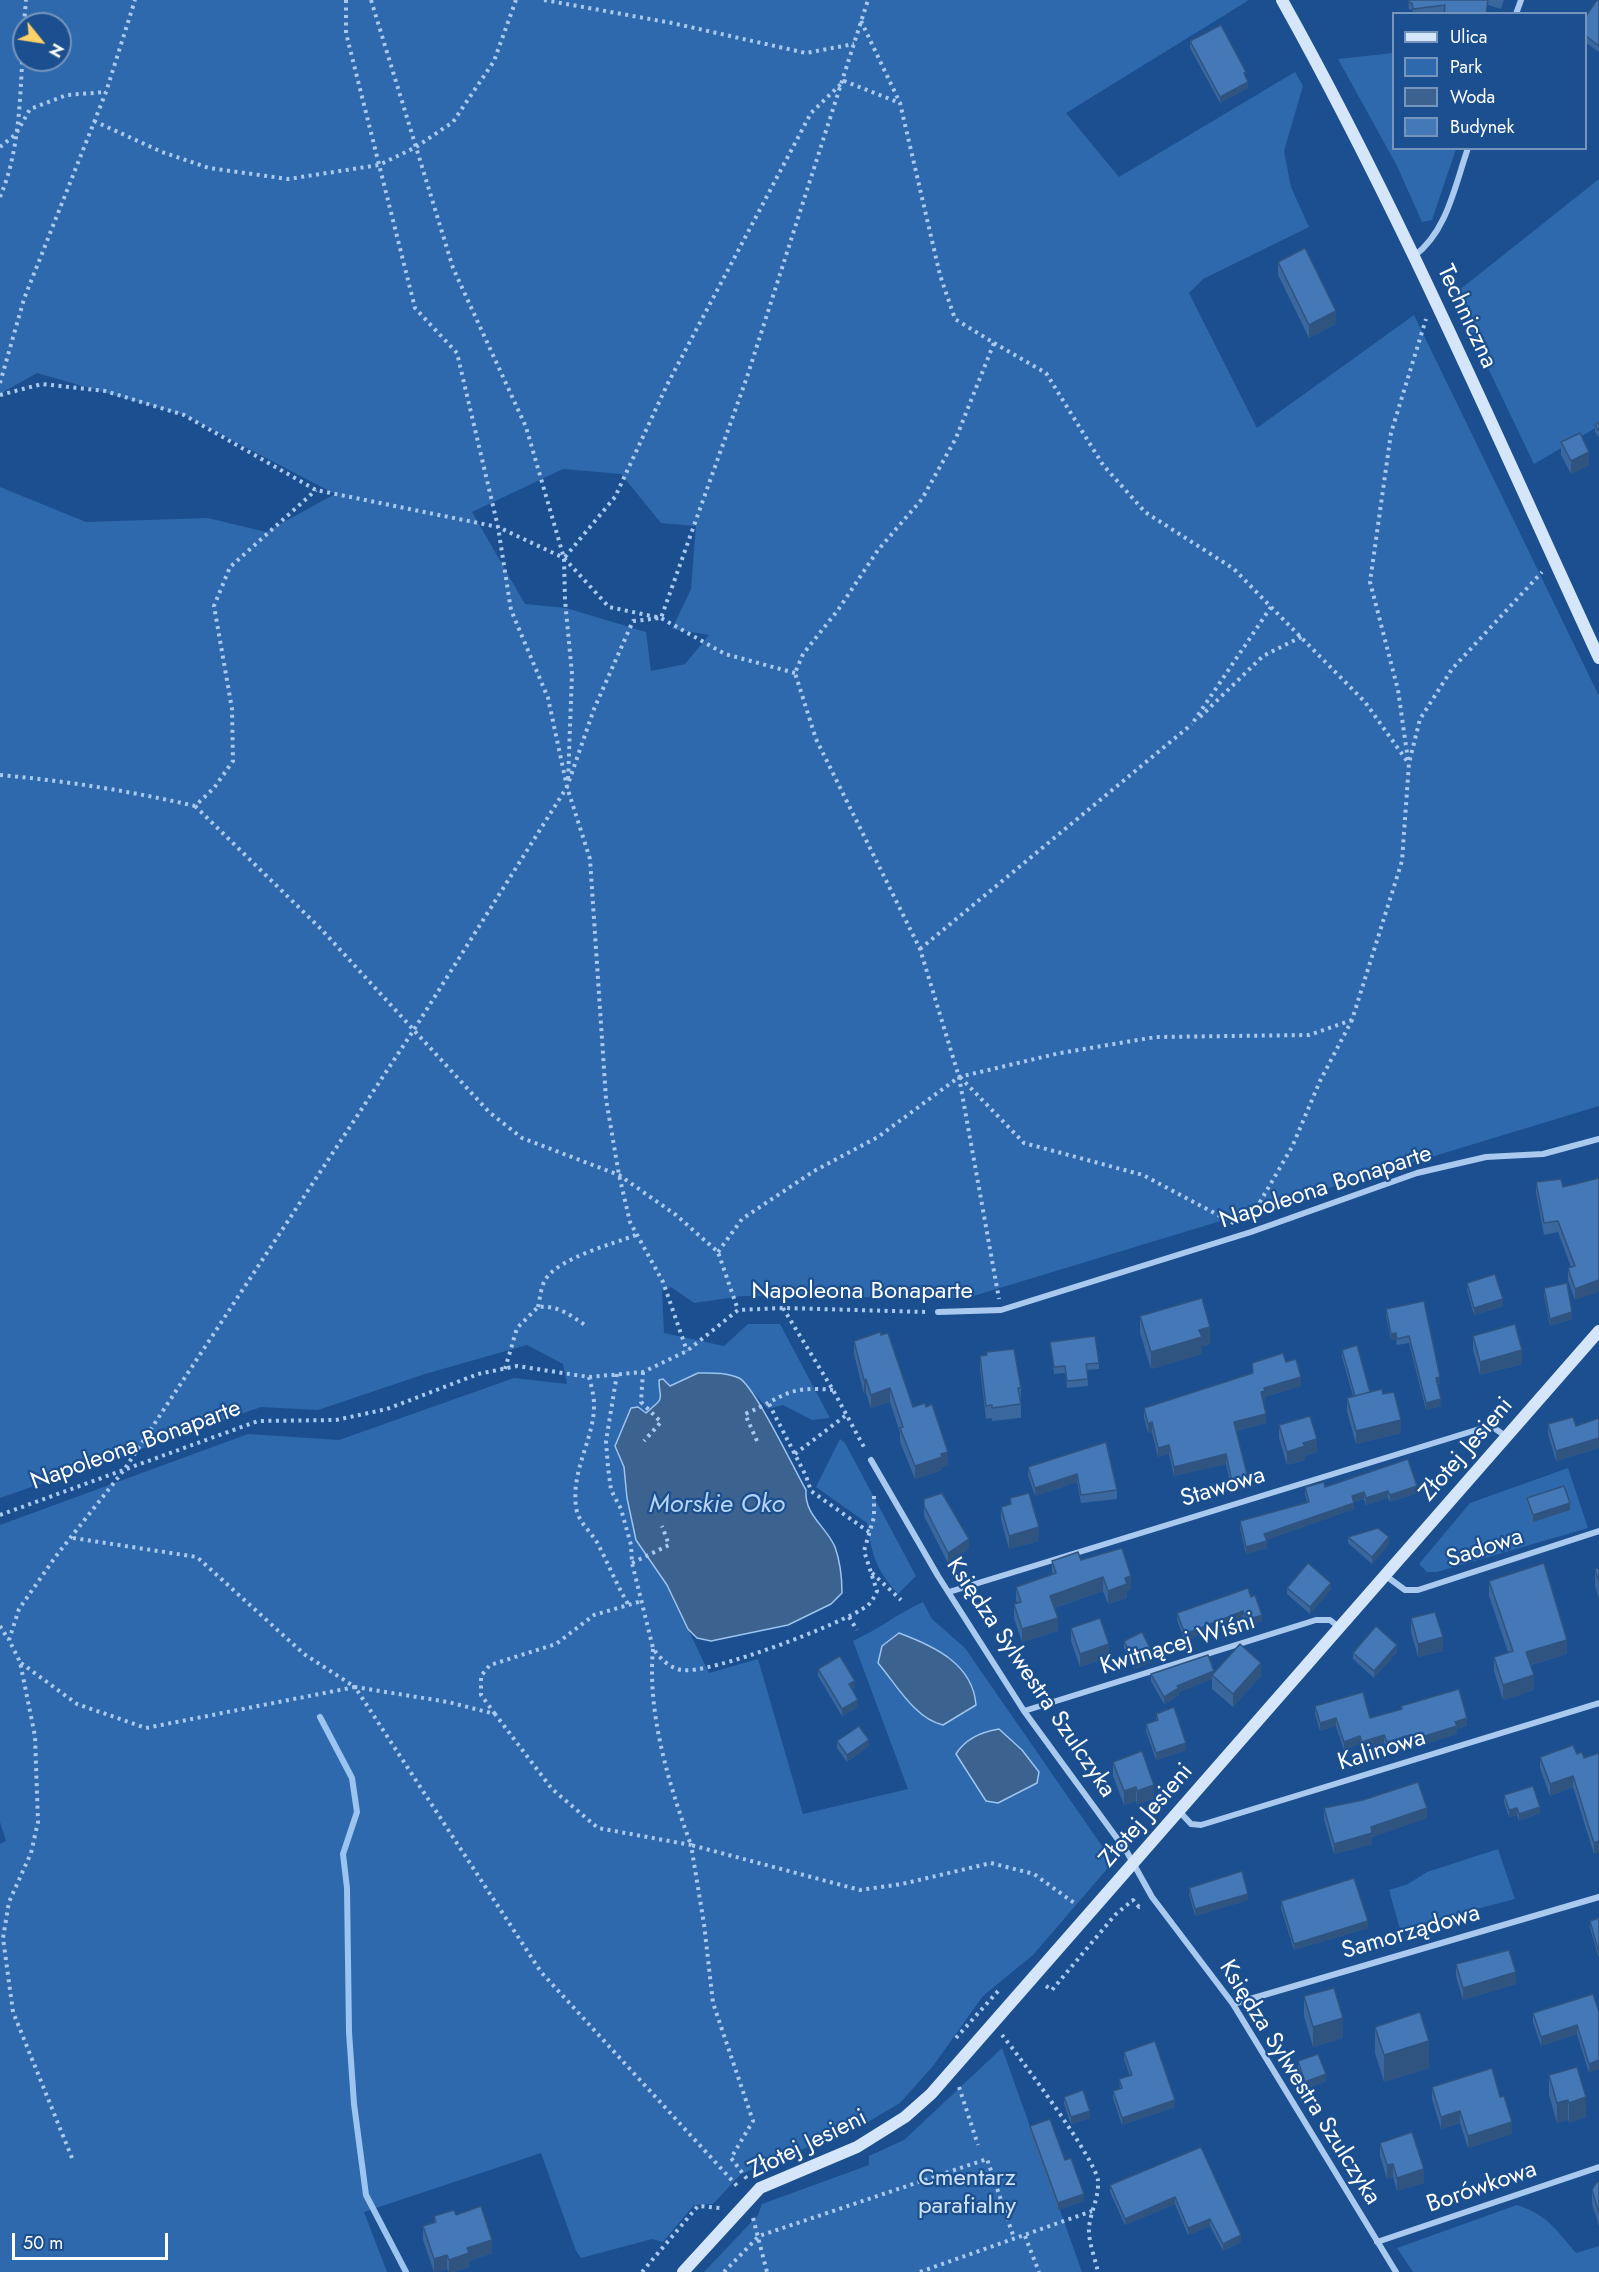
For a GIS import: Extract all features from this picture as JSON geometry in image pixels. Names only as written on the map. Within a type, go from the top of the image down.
[{"type":"street","name":"Techniczna","points":[[1282,0],[1336,97],[1433,295],[1599,658]]},
{"type":"street","points":[[1414,256],[1428,246],[1439,230],[1467,150]]},
{"type":"street","name":"Napoleona Bonaparte","points":[[938,1312],[1000,1310],[1251,1232],[1417,1173],[1486,1157],[1543,1154],[1599,1139]]},
{"type":"street","name":"Złotej Jesieni","points":[[683,2272],[748,2198],[772,2181],[857,2147],[885,2131],[931,2094],[1036,1977],[1599,1331]]},
{"type":"street","name":"Stawowa","points":[[949,1592],[1486,1427],[1494,1428],[1507,1437]]},
{"type":"street","name":"Księdza Sylwestra Szulczyka","points":[[871,1460],[949,1592],[1024,1711],[1134,1863],[1152,1897],[1233,2004],[1396,2272]]},
{"type":"street","name":"Sadowa","points":[[1386,1576],[1405,1590],[1418,1590],[1599,1531]]},
{"type":"street","name":"Kwitnącej Wiśni","points":[[1024,1711],[1316,1620],[1330,1620],[1340,1628]]},
{"type":"street","name":"Kalinowa","points":[[1179,1811],[1191,1824],[1201,1825],[1599,1703]]},
{"type":"street","name":"Samorządowa","points":[[1233,2004],[1599,1897]]},
{"type":"street","name":"Borówkowa","points":[[1377,2242],[1599,2167]]},
{"type":"path","points":[[0,383],[24,299],[106,92],[135,0]]},
{"type":"path","points":[[346,0],[346,33],[415,308],[457,353],[498,527],[511,610],[548,698],[567,787],[590,859],[606,1099],[619,1175],[630,1222],[663,1282],[687,1351]]},
{"type":"path","points":[[371,0],[453,268],[525,427],[564,558],[565,600],[572,674],[567,787]]},
{"type":"path","points":[[94,121],[162,152],[209,168],[288,179],[379,165],[416,147],[453,122],[494,61],[516,0]]},
{"type":"path","points":[[544,0],[672,23],[806,54],[854,44]]},
{"type":"path","points":[[661,618],[747,377],[844,81],[868,0]]},
{"type":"path","points":[[861,20],[900,103],[940,275],[956,319],[1046,373],[1103,465],[1145,512],[1234,569],[1303,636],[1365,702],[1409,763]]},
{"type":"path","points":[[0,198],[7,182],[16,134],[21,72]]},
{"type":"path","points":[[564,558],[615,497],[667,385],[811,113],[844,81]]},
{"type":"path","points":[[844,81],[900,103]]},
{"type":"path","points":[[0,147],[16,134],[30,109],[67,95],[106,92]]},
{"type":"path","points":[[1409,763],[1398,690],[1370,582],[1391,433],[1433,295]]},
{"type":"path","points":[[994,343],[956,438],[922,499],[878,550],[838,610],[803,654],[795,673],[816,739],[920,949],[959,1077],[1000,1310]]},
{"type":"path","points":[[0,395],[42,384],[105,390],[184,415],[316,490],[498,527],[564,558],[609,607],[661,618],[725,654],[795,673]]},
{"type":"path","points":[[195,806],[214,788],[233,761],[232,709],[214,606],[230,567],[316,490]]},
{"type":"path","points":[[959,1077],[1024,1143],[1143,1175],[1251,1232],[1260,1202],[1292,1147],[1320,1081],[1352,1020],[1402,861],[1409,763],[1420,719],[1452,669],[1553,560]]},
{"type":"path","points":[[1192,724],[1271,607]]},
{"type":"path","points":[[9,1640],[20,1609],[56,1556],[73,1538],[124,1470],[415,1028],[567,787],[594,709],[633,621],[661,618]]},
{"type":"path","points":[[920,949],[1040,847],[1192,724],[1263,656],[1303,636]]},
{"type":"path","points":[[0,775],[66,781],[124,790],[195,806],[322,930],[415,1028],[489,1112],[522,1138],[619,1175],[676,1215],[718,1252],[738,1310]]},
{"type":"path","points":[[718,1252],[742,1219],[814,1171],[878,1137],[959,1077],[1060,1053],[1156,1037],[1310,1035],[1352,1020]]},
{"type":"path","points":[[505,1369],[516,1328],[538,1307],[544,1281],[552,1272],[576,1258],[636,1235]]},
{"type":"path","points":[[538,1307],[561,1308],[588,1327]]},
{"type":"path","points":[[652,1648],[660,1658],[679,1670],[711,1668],[849,1617],[874,1598],[876,1591],[864,1551],[876,1505],[871,1460],[845,1416],[833,1390],[783,1308]]},
{"type":"path","name":"Napoleona Bonaparte","points":[[0,1515],[211,1436],[258,1421],[336,1420],[387,1409],[478,1374],[517,1366],[589,1377],[643,1372],[687,1351],[738,1310],[783,1308],[938,1312]]},
{"type":"path","points":[[643,1372],[640,1402],[661,1422],[644,1441]]},
{"type":"path","points":[[617,1374],[606,1441],[611,1490],[621,1509],[631,1545],[632,1563],[652,1648],[650,1677],[670,1788],[691,1845],[704,1924],[712,2003],[753,2121],[731,2158],[748,2179]]},
{"type":"path","points":[[589,1377],[594,1402],[593,1418],[579,1461],[576,1508],[581,1521],[599,1545],[606,1565],[628,1604]]},
{"type":"path","points":[[758,1441],[745,1414],[795,1389],[833,1390]]},
{"type":"path","points":[[769,1404],[811,1491],[869,1532]]},
{"type":"path","points":[[795,1454],[845,1416]]},
{"type":"path","points":[[632,1563],[669,1545],[662,1526]]},
{"type":"path","points":[[73,1538],[196,1557],[304,1654],[355,1687],[541,1972],[756,2206],[753,2220],[767,2272]]},
{"type":"path","points":[[872,1573],[901,1600]]},
{"type":"path","points":[[642,1601],[594,1615],[556,1644],[490,1665],[481,1676],[481,1695],[552,1789],[598,1828],[691,1845],[860,1890],[902,1884],[991,1863],[1034,1874],[1080,1907],[1086,1899]]},
{"type":"path","points":[[849,1617],[857,1630]]},
{"type":"path","points":[[0,1626],[20,1662],[35,1736],[38,1822],[31,1853],[9,1902],[3,1938],[13,2012],[50,2098],[72,2158]]},
{"type":"path","points":[[20,1662],[77,1704],[146,1728],[355,1687],[448,1702],[495,1714]]},
{"type":"path","points":[[1036,1977],[1052,1990],[1115,1915],[1133,1900],[1139,1907],[1152,1897]]},
{"type":"path","points":[[953,2042],[988,1998],[1007,1983]]},
{"type":"path","points":[[1008,2042],[1068,2129],[1082,2144],[1095,2168],[1098,2186],[1089,2228],[1098,2272]]},
{"type":"path","points":[[949,2074],[959,2087],[978,2145]]},
{"type":"path","points":[[724,2272],[759,2236],[987,2158],[1014,2238]]},
{"type":"path","points":[[732,2194],[754,2175]]},
{"type":"path","points":[[642,2272],[698,2206],[720,2208],[726,2201]]},
{"type":"path","points":[[920,2272],[1093,2211]]},
{"type":"path","points":[[1025,2236],[1039,2272]]},
{"type":"green space","points":[[0,0],[1249,0],[1066,113],[1119,177],[1295,72],[1303,86],[1284,151],[1291,187],[1309,227],[1203,279],[1189,293],[1257,428],[1414,315],[1599,696],[1599,1106],[967,1298],[743,1296],[694,1303],[671,1287],[662,1291],[664,1333],[724,1346],[748,1324],[780,1324],[830,1418],[812,1420],[783,1405],[768,1409],[741,1379],[698,1373],[670,1386],[663,1379],[659,1385],[663,1392],[660,1401],[646,1413],[638,1407],[631,1408],[615,1446],[624,1467],[627,1498],[636,1540],[667,1585],[709,1673],[758,1659],[803,1814],[908,1789],[853,1641],[923,1602],[932,1619],[965,1648],[1113,1862],[1033,1955],[983,1996],[933,2066],[900,2103],[863,2125],[741,2174],[713,2204],[694,2205],[663,2242],[652,2239],[581,2258],[576,2251],[541,2153],[364,2212],[387,2272],[0,2272],[0,1844],[6,1841],[0,1822],[0,1525],[248,1434],[339,1440],[514,1378],[567,1384],[563,1364],[527,1345],[425,1374],[318,1410],[261,1407],[0,1498],[0,487],[86,522],[208,518],[266,532],[335,494],[184,415],[37,373],[0,394]],"holes":[[[563,469],[621,474],[661,523],[696,526],[691,589],[672,629],[709,635],[685,664],[651,671],[646,632],[566,608],[525,604],[472,512]]]},
{"type":"green space","points":[[1392,53],[1392,150],[1456,150],[1432,220],[1422,222],[1397,166],[1338,59]]},
{"type":"green space","points":[[1599,179],[1599,426],[1534,464],[1453,295]]},
{"type":"green space","points":[[840,1439],[845,1443],[916,1576],[898,1594],[876,1562],[867,1523],[816,1487]]},
{"type":"green space","points":[[1568,1468],[1588,1528],[1437,1572],[1427,1572],[1419,1564],[1470,1503]]},
{"type":"green space","points":[[1498,1849],[1515,1899],[1400,1929],[1389,1890],[1408,1884],[1427,1872]]},
{"type":"green space","name":"Cmentarz parafialny","points":[[1002,2048],[1082,2272],[704,2272],[758,2215],[762,2204],[869,2165],[869,2156],[904,2140]]},
{"type":"green space","points":[[1517,2205],[1544,2219],[1557,2230],[1576,2253],[1599,2246],[1599,2272],[1413,2272],[1397,2248]]},
{"type":"water","name":"Morskie Oko","points":[[698,1373],[734,1376],[746,1384],[774,1429],[806,1490],[808,1506],[835,1547],[842,1588],[842,1593],[831,1604],[788,1625],[711,1641],[697,1638],[688,1629],[667,1585],[636,1540],[627,1498],[624,1467],[615,1446],[631,1408],[638,1407],[646,1413],[659,1400],[659,1380],[663,1379],[670,1386]]},
{"type":"water","points":[[899,1633],[950,1658],[968,1678],[976,1705],[943,1725],[924,1716],[915,1708],[878,1663],[882,1646]]},
{"type":"water","points":[[999,1729],[1022,1750],[1039,1772],[1037,1783],[998,1803],[986,1801],[956,1754],[974,1737]]},
{"type":"building","points":[[1409,0],[1488,0],[1486,12],[1444,12],[1445,5],[1413,9],[1412,3],[1409,3]]},
{"type":"building","points":[[1599,0],[1599,46],[1587,37],[1587,15]]},
{"type":"building","points":[[1221,25],[1246,72],[1244,73],[1248,82],[1220,97],[1190,41]]},
{"type":"building","points":[[1305,248],[1336,311],[1309,325],[1278,262]]},
{"type":"building","points":[[1580,433],[1589,452],[1571,461],[1561,442]]},
{"type":"building","points":[[1599,1178],[1599,1280],[1575,1289],[1568,1268],[1575,1266],[1558,1221],[1544,1223],[1536,1182],[1561,1179],[1563,1187]]},
{"type":"building","points":[[1495,1274],[1503,1299],[1474,1308],[1467,1283]]},
{"type":"building","points":[[1567,1283],[1572,1312],[1550,1319],[1544,1288]]},
{"type":"building","points":[[1202,1298],[1210,1327],[1199,1330],[1202,1337],[1151,1352],[1140,1316]]},
{"type":"building","points":[[1424,1301],[1440,1377],[1436,1378],[1441,1399],[1426,1403],[1409,1336],[1397,1339],[1396,1333],[1391,1334],[1386,1309]]},
{"type":"building","points":[[1515,1324],[1522,1350],[1480,1362],[1473,1336]]},
{"type":"building","points":[[880,1332],[881,1335],[888,1333],[913,1407],[925,1403],[926,1407],[932,1404],[948,1452],[941,1454],[942,1457],[915,1466],[900,1428],[903,1427],[890,1388],[871,1395],[866,1379],[864,1380],[854,1341]]},
{"type":"building","points":[[1095,1336],[1099,1363],[1086,1364],[1088,1379],[1067,1381],[1065,1366],[1054,1367],[1050,1342]]},
{"type":"building","points":[[1357,1345],[1370,1392],[1355,1396],[1342,1350]]},
{"type":"building","points":[[1014,1349],[1021,1388],[1018,1388],[1021,1404],[992,1408],[992,1405],[986,1406],[980,1356],[987,1355],[986,1352]]},
{"type":"building","points":[[1283,1353],[1286,1362],[1296,1359],[1301,1377],[1264,1388],[1265,1391],[1261,1392],[1266,1414],[1234,1422],[1248,1478],[1232,1482],[1226,1454],[1174,1467],[1169,1445],[1158,1448],[1152,1422],[1148,1424],[1144,1408],[1253,1373],[1252,1363]]},
{"type":"building","points":[[1382,1389],[1383,1394],[1394,1392],[1401,1420],[1356,1431],[1347,1398]]},
{"type":"building","points":[[1310,1416],[1317,1439],[1303,1443],[1305,1446],[1287,1452],[1279,1425]]},
{"type":"building","points":[[1573,1417],[1576,1426],[1599,1418],[1599,1438],[1556,1451],[1548,1424]]},
{"type":"building","points":[[1106,1442],[1117,1490],[1081,1495],[1077,1474],[1035,1488],[1028,1467]]},
{"type":"building","points":[[1408,1459],[1417,1486],[1390,1495],[1388,1491],[1366,1498],[1364,1492],[1352,1496],[1354,1503],[1264,1534],[1267,1541],[1246,1547],[1240,1521],[1309,1502],[1305,1487],[1324,1482],[1325,1487]]},
{"type":"building","points":[[1564,1486],[1570,1503],[1533,1515],[1527,1498]]},
{"type":"building","points":[[942,1493],[969,1539],[948,1553],[924,1506],[924,1499]]},
{"type":"building","points":[[1029,1493],[1039,1527],[1009,1536],[1001,1507],[1011,1504],[1010,1498]]},
{"type":"building","points":[[1378,1528],[1389,1537],[1372,1557],[1348,1537]]},
{"type":"building","points":[[1122,1548],[1131,1576],[1125,1578],[1127,1584],[1108,1591],[1103,1577],[1050,1596],[1058,1618],[1022,1629],[1014,1604],[1021,1602],[1016,1587],[1056,1573],[1052,1561],[1078,1552],[1081,1560]]},
{"type":"building","points":[[1308,1563],[1331,1583],[1310,1607],[1287,1588]]},
{"type":"building","points":[[1544,1563],[1567,1640],[1526,1652],[1534,1675],[1503,1685],[1494,1657],[1513,1651],[1489,1581]]},
{"type":"building","points":[[1599,1568],[1599,1582],[1595,1569]]},
{"type":"building","points":[[1248,1588],[1251,1597],[1255,1595],[1262,1615],[1247,1620],[1243,1611],[1185,1634],[1177,1613]]},
{"type":"building","points":[[1435,1612],[1443,1637],[1418,1644],[1411,1618]]},
{"type":"building","points":[[1100,1618],[1109,1644],[1080,1654],[1071,1628]]},
{"type":"building","points":[[1376,1626],[1397,1645],[1374,1671],[1353,1653]]},
{"type":"building","points":[[1142,1632],[1153,1654],[1135,1663],[1124,1641]]},
{"type":"building","points":[[1240,1644],[1261,1663],[1233,1694],[1212,1675]]},
{"type":"building","points":[[1208,1655],[1214,1671],[1177,1686],[1179,1688],[1164,1697],[1151,1674]]},
{"type":"building","points":[[840,1656],[855,1681],[849,1684],[858,1700],[842,1709],[818,1669]]},
{"type":"building","points":[[1459,1689],[1467,1718],[1455,1722],[1457,1726],[1412,1740],[1410,1735],[1387,1742],[1384,1735],[1362,1742],[1360,1736],[1344,1742],[1336,1718],[1320,1723],[1315,1706],[1363,1692],[1370,1718],[1402,1709],[1401,1706]]},
{"type":"building","points":[[1174,1707],[1186,1743],[1156,1753],[1146,1724],[1158,1720],[1156,1714]]},
{"type":"building","points":[[859,1726],[869,1740],[847,1755],[837,1741]]},
{"type":"building","points":[[1573,1745],[1577,1754],[1582,1752],[1584,1758],[1599,1753],[1599,1841],[1594,1843],[1573,1776],[1550,1784],[1540,1757]]},
{"type":"building","points":[[1142,1751],[1154,1785],[1137,1791],[1136,1787],[1124,1791],[1113,1762]]},
{"type":"building","points":[[1418,1782],[1427,1808],[1371,1827],[1372,1833],[1334,1844],[1324,1808],[1363,1800]]},
{"type":"building","points":[[1533,1786],[1540,1807],[1519,1814],[1517,1808],[1509,1810],[1504,1795]]},
{"type":"building","points":[[1242,1871],[1248,1894],[1195,1909],[1189,1888]]},
{"type":"building","points":[[1354,1878],[1368,1921],[1294,1944],[1281,1901]]},
{"type":"building","points":[[1599,1918],[1599,1953],[1590,1921]]},
{"type":"building","points":[[1509,1950],[1516,1972],[1463,1988],[1456,1964]]},
{"type":"building","points":[[1334,1988],[1343,2018],[1313,2027],[1304,1996]]},
{"type":"building","points":[[1593,1994],[1599,2012],[1599,2060],[1589,2064],[1577,2025],[1541,2037],[1533,2013]]},
{"type":"building","points":[[1420,2012],[1429,2041],[1384,2055],[1375,2027]]},
{"type":"building","points":[[1155,2041],[1175,2100],[1122,2118],[1113,2091],[1122,2088],[1119,2079],[1132,2075],[1124,2052]]},
{"type":"building","points":[[1318,2054],[1326,2074],[1305,2082],[1298,2061]]},
{"type":"building","points":[[1577,2067],[1586,2097],[1569,2103],[1568,2100],[1557,2103],[1549,2075]]},
{"type":"building","points":[[1492,2068],[1500,2097],[1504,2096],[1512,2122],[1468,2136],[1460,2111],[1441,2117],[1432,2087]]},
{"type":"building","points":[[1083,2090],[1090,2111],[1071,2117],[1064,2097]]},
{"type":"building","points":[[1050,2119],[1065,2160],[1071,2158],[1084,2194],[1058,2203],[1030,2126]]},
{"type":"building","points":[[1412,2132],[1424,2169],[1397,2178],[1393,2164],[1387,2165],[1380,2143]]},
{"type":"building","points":[[1201,2147],[1241,2235],[1223,2244],[1210,2219],[1188,2228],[1175,2197],[1125,2219],[1110,2185]]},
{"type":"building","points":[[1599,2182],[1599,2213],[1592,2190]]},
{"type":"building","points":[[481,2206],[492,2240],[467,2248],[469,2253],[449,2260],[447,2255],[434,2259],[423,2226],[436,2222],[434,2216],[454,2210],[456,2215]]},
{"type":"waterway","points":[[320,1717],[352,1778],[357,1812],[343,1854],[347,1888],[349,2032],[354,2104],[366,2195],[406,2272]]}]
